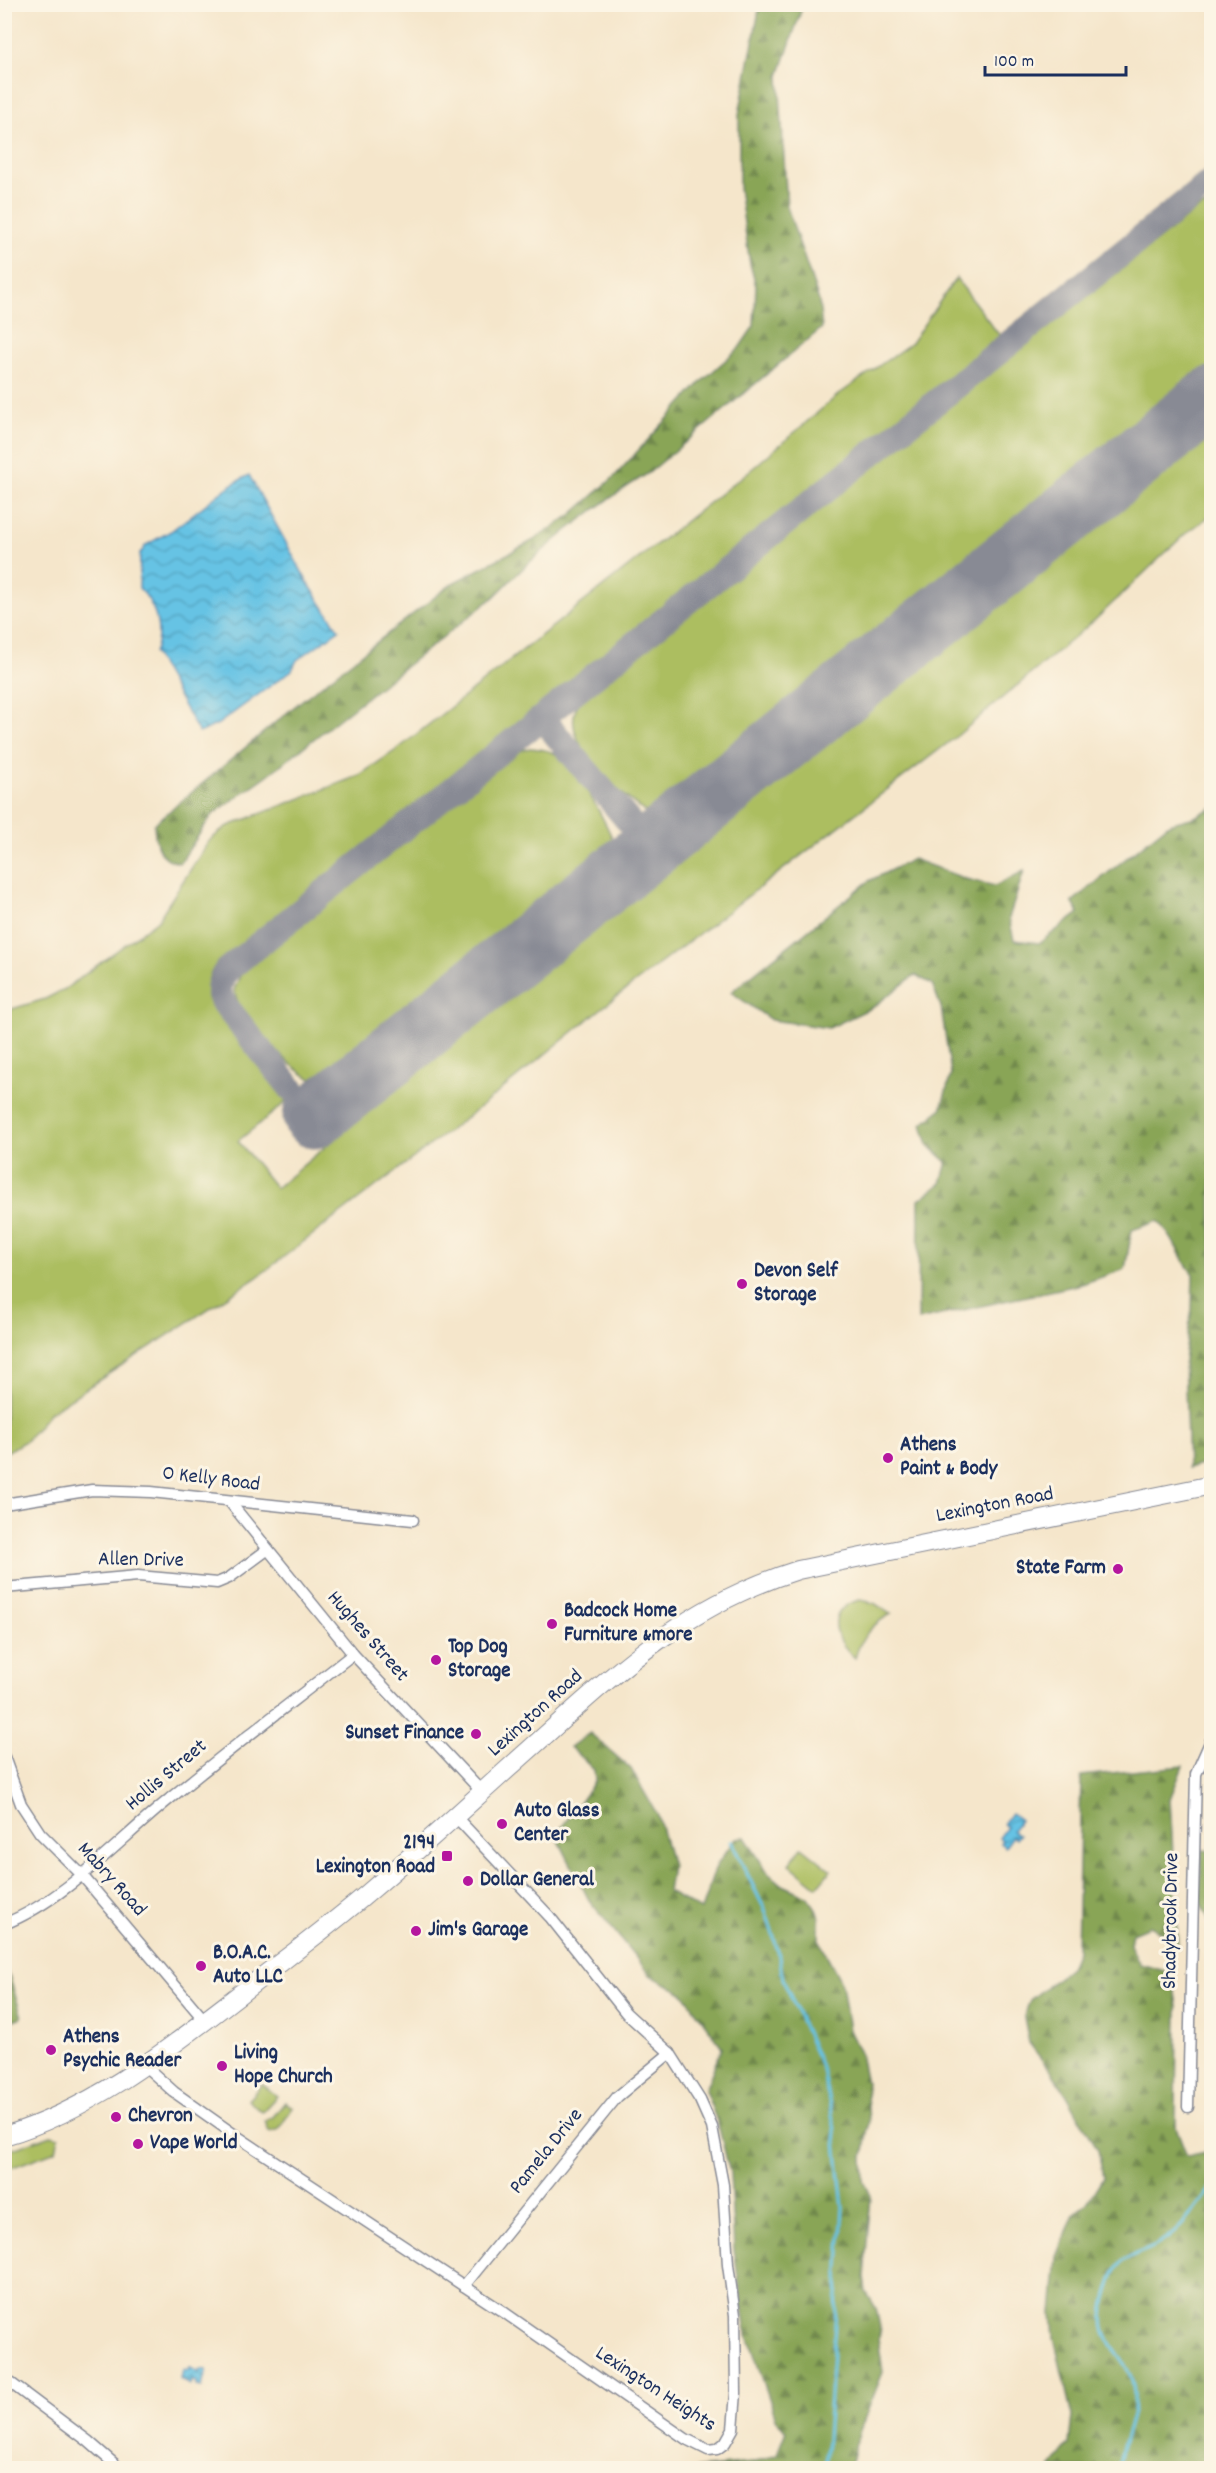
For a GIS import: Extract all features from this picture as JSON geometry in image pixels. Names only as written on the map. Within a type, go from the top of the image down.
[{"type":"highway","name":"Lexington Road","points":[[4,2136],[83,2103],[144,2065],[205,2020],[366,1895],[643,1649],[704,1610],[757,1584],[798,1570],[1212,1485]]},
{"type":"street","name":"O Kelly Road","points":[[4,1504],[92,1490],[151,1492],[413,1520]]},
{"type":"street","name":"Hughes Street","points":[[229,1502],[353,1654],[482,1792]]},
{"type":"street","name":"Allen Drive","points":[[4,1588],[138,1576],[217,1583],[267,1550]]},
{"type":"street","name":"Hollis Street","points":[[4,1924],[33,1911],[81,1874],[242,1740],[353,1654]]},
{"type":"street","name":"Shadybrook Drive","points":[[1188,2107],[1196,1774],[1212,1738]]},
{"type":"street","name":"Mabry Road","points":[[4,1758],[21,1804],[40,1833],[81,1874],[205,2020]]},
{"type":"street","name":"Lexington Heights","points":[[144,2065],[174,2092],[230,2132],[464,2286],[686,2439],[708,2450],[717,2449],[725,2443],[733,2429],[737,2354],[723,2185],[712,2127],[700,2100],[670,2053],[626,2013],[550,1917],[455,1816]]},
{"type":"street","name":"Pamela Drive","points":[[464,2286],[617,2097],[670,2053]]},
{"type":"street","points":[[4,2378],[88,2441],[119,2469]]},
{"type":"green space","points":[[760,5],[803,5],[779,76],[787,207],[819,301],[822,328],[650,472],[568,530],[494,597],[268,775],[212,815],[180,863],[167,858],[157,845],[154,824],[301,701],[453,583],[534,540],[572,514],[614,477],[702,381],[739,348],[754,326],[756,286],[750,264],[739,188],[739,114]]},
{"type":"green space","points":[[1211,203],[1211,372],[658,815],[650,816],[607,780],[582,747],[575,730],[574,714],[582,699],[1196,210]]},
{"type":"green space","points":[[956,278],[1000,336],[217,963],[208,984],[212,1006],[287,1099],[284,1104],[238,1141],[276,1188],[325,1147],[322,1141],[1211,428],[1211,515],[1185,534],[1096,619],[957,736],[602,1008],[484,1104],[256,1278],[50,1412],[27,1440],[5,1453],[5,1011],[45,999],[65,989],[158,920],[209,841],[226,827],[358,776],[399,748],[753,468],[838,395],[911,343]]},
{"type":"green space","points":[[530,748],[554,753],[569,766],[593,800],[616,847],[320,1083],[296,1068],[256,1030],[238,1002],[234,990],[242,971],[515,752]]},
{"type":"green space","points":[[1211,808],[1212,1463],[1188,1468],[1184,1360],[1192,1309],[1193,1274],[1169,1234],[1158,1221],[1132,1230],[1125,1269],[1082,1284],[918,1320],[919,1200],[941,1183],[947,1162],[928,1145],[922,1124],[941,1109],[951,1074],[941,1007],[932,984],[915,975],[873,1007],[829,1028],[771,1020],[731,992],[869,881],[913,859],[966,879],[995,886],[1024,871],[1009,918],[1014,940],[1039,943],[1079,913],[1072,902],[1169,824],[1195,817]]},
{"type":"green space","points":[[860,1600],[874,1603],[891,1614],[868,1632],[855,1658],[842,1642],[836,1625],[841,1610],[848,1604]]},
{"type":"green space","points":[[590,1733],[631,1769],[658,1816],[672,1866],[668,1892],[701,1910],[717,1864],[736,1838],[745,1837],[768,1873],[782,1885],[807,1896],[819,1916],[819,1940],[842,1984],[849,2030],[860,2053],[866,2083],[869,2121],[863,2157],[864,2181],[871,2196],[864,2277],[866,2292],[876,2308],[880,2327],[878,2338],[883,2372],[860,2430],[849,2468],[696,2468],[753,2463],[777,2454],[786,2431],[776,2419],[745,2327],[734,2250],[730,2173],[718,2124],[705,2090],[722,2047],[683,1993],[650,1975],[589,1900],[556,1835],[595,1781],[594,1770],[570,1747]]},
{"type":"green space","points":[[1183,1766],[1170,1799],[1178,1948],[1172,1948],[1163,1933],[1149,1926],[1132,1933],[1130,1945],[1140,1964],[1172,1973],[1177,2006],[1176,2127],[1187,2156],[1211,2151],[1211,2468],[1051,2468],[1069,2444],[1072,2416],[1054,2338],[1052,2313],[1057,2257],[1074,2214],[1087,2203],[1103,2177],[1098,2150],[1061,2085],[1029,2043],[1024,2017],[1030,2000],[1070,1968],[1077,1951],[1081,1776]]},
{"type":"green space","points":[[802,1847],[831,1870],[817,1887],[789,1864]]},
{"type":"green space","points":[[1202,1850],[1211,1851],[1211,1925],[1199,1900]]},
{"type":"green space","points":[[5,1962],[22,2017],[4,2023]]},
{"type":"green space","points":[[262,2084],[277,2096],[262,2112],[248,2100]]},
{"type":"green space","points":[[285,2102],[293,2107],[279,2129],[269,2132],[265,2121],[273,2117]]},
{"type":"green space","points":[[51,2135],[59,2137],[56,2151],[5,2170],[5,2152]]},
{"type":"water","points":[[249,475],[308,583],[339,630],[297,660],[292,670],[218,724],[199,733],[154,653],[158,627],[154,610],[139,588],[140,554],[146,545],[171,531],[231,485]]},
{"type":"water","points":[[1011,1813],[1020,1820],[1012,1830],[1019,1835],[1016,1839],[1013,1836],[1005,1847],[1000,1843],[1002,1840],[999,1838],[1007,1827],[1003,1824]]},
{"type":"water","points":[[189,2367],[199,2373],[200,2369],[206,2370],[202,2387],[197,2386],[197,2382],[192,2380],[191,2385],[180,2379],[182,2370],[188,2371]]},
{"type":"waterway","points":[[731,1841],[766,1912],[778,1951],[783,1979],[822,2069],[834,2124],[843,2208],[825,2468]]},
{"type":"waterway","points":[[1119,2468],[1133,2412],[1134,2393],[1126,2366],[1112,2347],[1103,2326],[1103,2311],[1110,2283],[1122,2262],[1164,2241],[1186,2220],[1212,2187]]},
{"type":"taxiway","points":[[314,1117],[224,1004],[219,987],[227,970],[1212,181]]},
{"type":"taxiway","points":[[542,718],[651,848]]},
{"type":"runway","points":[[314,1117],[1212,398]]},
{"type":"place","name":"Devon Self Storage","points":[[742,1284]]},
{"type":"place","name":"Athens Paint & Body","points":[[888,1458]]},
{"type":"place","name":"State Farm","points":[[1118,1569]]},
{"type":"place","name":"Badcock Home Furniture &more","points":[[552,1624]]},
{"type":"place","name":"Top Dog Storage","points":[[436,1660]]},
{"type":"place","name":"Sunset Finance","points":[[476,1734]]},
{"type":"place","name":"Auto Glass Center","points":[[502,1824]]},
{"type":"place","name":"2194 Lexington Road","points":[[447,1856]]},
{"type":"place","name":"Dollar General","points":[[468,1881]]},
{"type":"place","name":"Jim's Garage","points":[[416,1931]]},
{"type":"place","name":"B.O.A.C. Auto LLC","points":[[201,1966]]},
{"type":"place","name":"Athens Psychic Reader","points":[[51,2050]]},
{"type":"place","name":"Living Hope Church","points":[[222,2066]]},
{"type":"place","name":"Chevron","points":[[116,2117]]},
{"type":"place","name":"Vape World","points":[[138,2144]]}]
